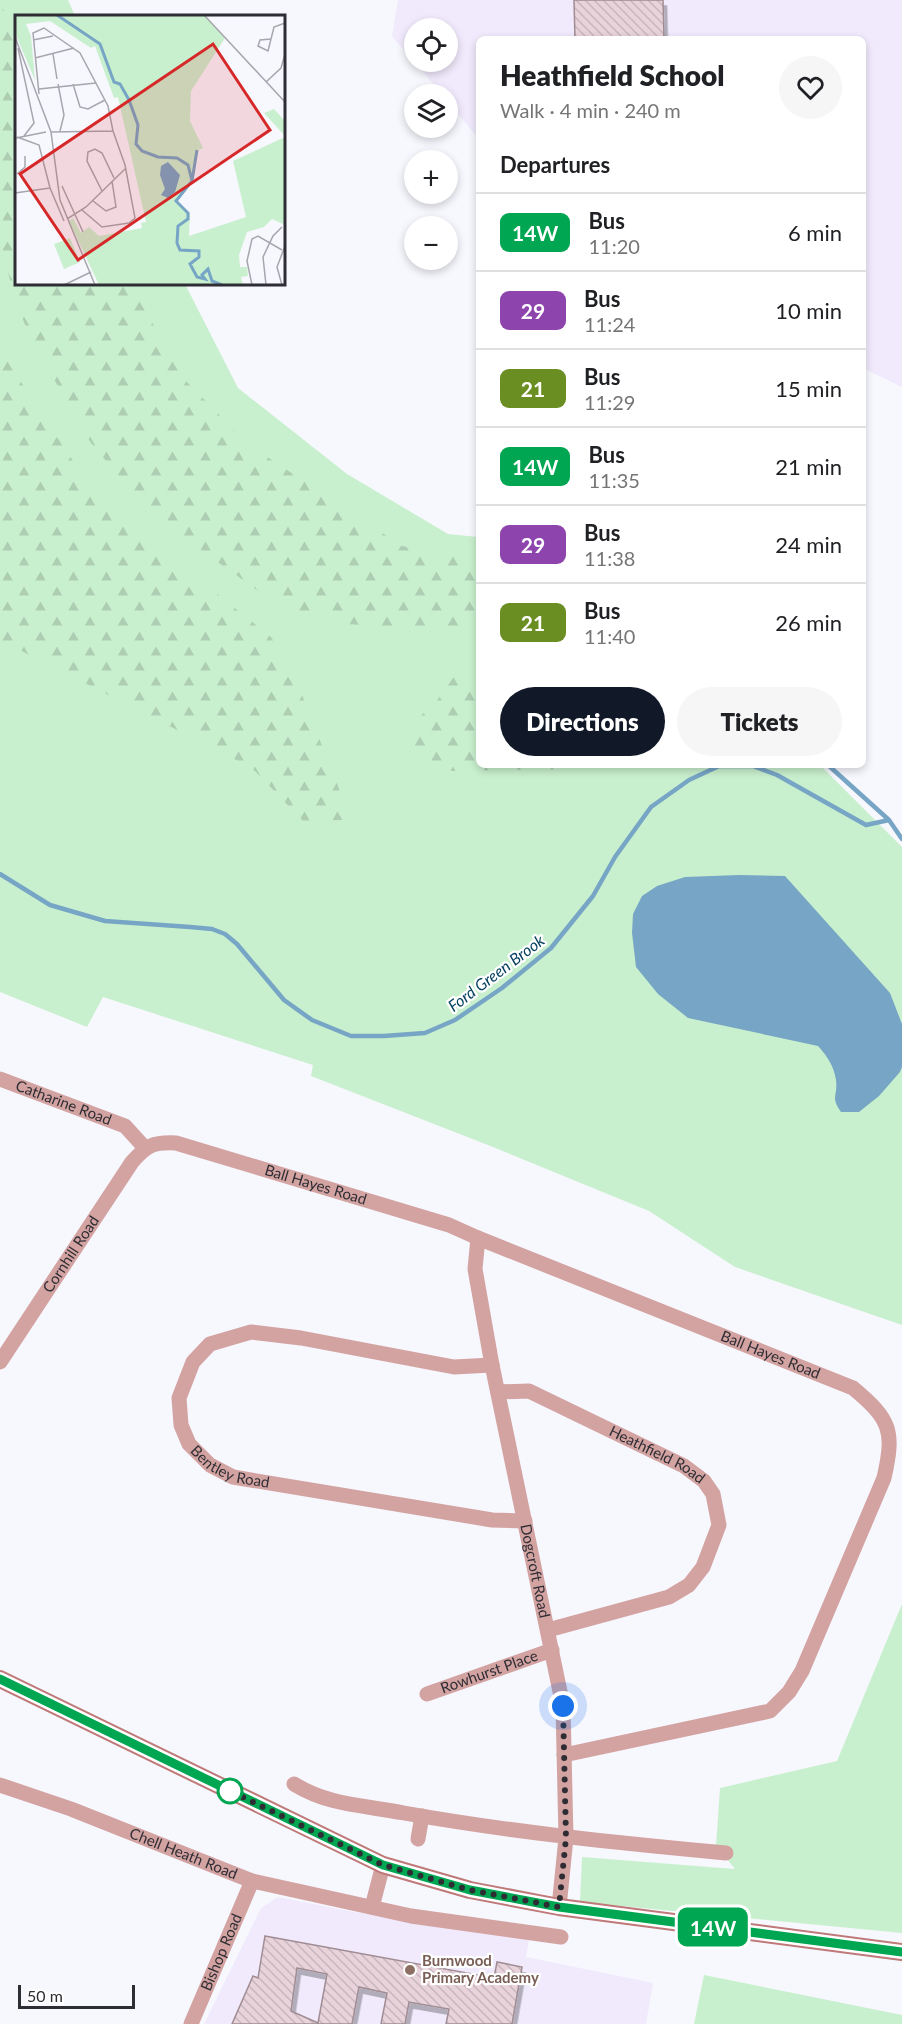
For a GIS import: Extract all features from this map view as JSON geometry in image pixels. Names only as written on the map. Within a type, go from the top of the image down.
[{"type":"street","name":"Catharine Road","points":[[0,1079],[125,1126],[145,1148]]},
{"type":"street","name":"Ball Hayes Road","points":[[145,1148],[158,1142],[176,1143],[449,1224],[478,1238],[853,1388],[877,1408],[885,1421],[889,1438],[889,1455],[884,1478],[802,1671],[789,1692],[770,1711],[564,1755]]},
{"type":"street","name":"Cornhill Road","points":[[0,1362],[132,1162],[145,1148]]},
{"type":"street","name":"Dogcroft Road","points":[[478,1238],[475,1269],[492,1365],[563,1706],[566,1838],[559,1907]]},
{"type":"street","name":"Bentley Road","points":[[492,1365],[454,1367],[301,1338],[250,1332],[210,1344],[193,1362],[179,1398],[181,1425],[189,1444],[210,1465],[233,1477],[492,1520],[525,1521]]},
{"type":"street","name":"Heathfield Road","points":[[498,1392],[529,1391],[684,1466],[704,1482],[713,1494],[719,1525],[703,1567],[689,1584],[669,1597],[548,1630]]},
{"type":"street","name":"Rowhurst Place","points":[[427,1694],[552,1650]]},
{"type":"street","points":[[0,1679],[383,1865],[470,1890],[559,1907],[902,1952]]},
{"type":"street","points":[[294,1784],[312,1795],[329,1801],[422,1816],[566,1838],[726,1853]]},
{"type":"street","name":"Chell Heath Road","points":[[0,1785],[71,1809],[252,1881],[411,1916],[561,1937]]},
{"type":"street","points":[[418,1839],[422,1816]]},
{"type":"street","points":[[372,1907],[383,1865]]},
{"type":"street","name":"Bishop Road","points":[[191,2024],[252,1881]]},
{"type":"shaded area","points":[[398,0],[902,0],[902,387],[866,369],[866,36],[476,36],[476,136],[458,114],[458,84],[433,84],[423,72],[458,72],[458,18],[404,18],[404,50],[392,36]]},
{"type":"shaded area","name":"Burnwood Primary Academy","points":[[278,1897],[354,1912],[529,1940],[526,1957],[653,1983],[646,2024],[204,2024],[261,1908]]},
{"type":"green space","points":[[0,0],[68,0],[75,15],[15,15],[15,285],[186,285],[238,388],[347,474],[448,534],[476,537],[476,768],[823,768],[902,847],[902,1325],[735,1267],[649,1211],[311,1076],[313,1065],[103,997],[87,1027],[0,992]]},
{"type":"green space","points":[[0,0],[15,38],[15,285],[131,285],[185,380],[249,445],[402,546],[476,560],[476,631],[345,624],[278,605],[191,543],[140,501],[91,443],[33,343],[15,301],[0,239]]},
{"type":"green space","points":[[0,336],[19,379],[75,464],[126,521],[271,637],[296,680],[351,819],[305,823],[252,768],[0,640]]},
{"type":"green space","points":[[458,671],[476,678],[476,768],[584,768],[446,771],[415,753],[414,722],[436,702]]},
{"type":"green space","points":[[902,1604],[902,1933],[580,1902],[582,1857],[735,1869],[716,1846],[720,1788],[837,1761]]},
{"type":"green space","points":[[704,1975],[902,2015],[902,2024],[694,2024]]},
{"type":"water","points":[[785,876],[890,993],[902,1024],[902,1067],[879,1096],[859,1112],[841,1112],[835,1099],[834,1070],[818,1046],[688,1018],[658,994],[636,967],[632,933],[633,914],[642,896],[657,886],[685,877]]},
{"type":"building","points":[[574,0],[663,0],[664,36],[575,36]]},
{"type":"building","points":[[265,1936],[494,1978],[497,1962],[522,1967],[512,2024],[446,2024],[449,2009],[409,2002],[405,2024],[381,2024],[387,1993],[359,1987],[352,2024],[232,2024],[253,1976],[258,1978]],"holes":[[[297,1968],[327,1974],[318,2023],[291,2011]]]},
{"type":"waterway","name":"Ford Green Brook","points":[[0,874],[50,905],[105,921],[212,929],[225,934],[237,944],[284,1000],[312,1020],[351,1036],[425,1033],[455,1020],[502,988],[551,948],[593,896],[615,857],[651,807],[689,780],[715,768]]},
{"type":"waterway","name":"Ford Green Brook","points":[[758,768],[777,775],[866,825],[889,820],[902,839]]},
{"type":"waterway","name":"Ford Green Brook","points":[[831,768],[889,820]]},
{"type":"bus line","name":"14W","points":[[0,1679],[383,1865],[470,1890],[559,1907],[902,1952]]},
{"type":"place","name":"Burnwood Primary Academy","points":[[410,1970]]},
{"type":"route","points":[[230,1791],[222,1787],[383,1865],[470,1890],[559,1907],[566,1838],[563,1706]]}]
